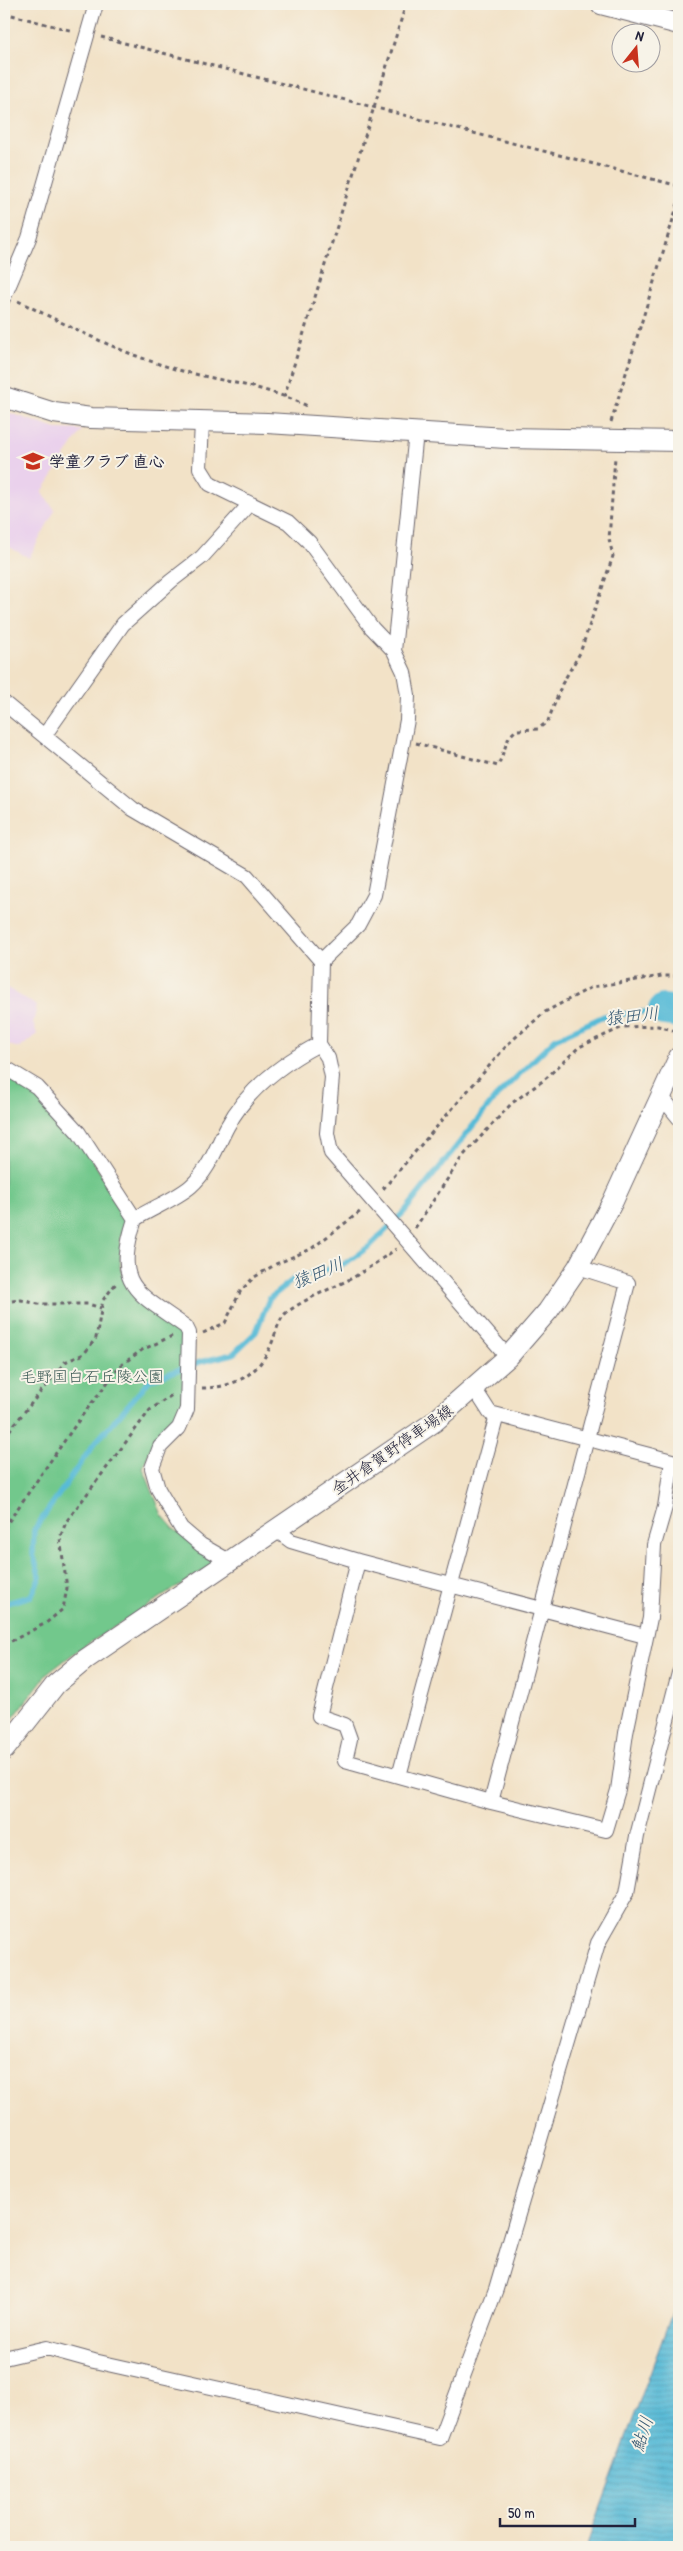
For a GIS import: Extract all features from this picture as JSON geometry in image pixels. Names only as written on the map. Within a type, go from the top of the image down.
[{"type":"main road","points":[[601,4],[679,24]]},
{"type":"main road","points":[[4,398],[54,413],[91,418],[202,421],[506,438],[679,441]]},
{"type":"main road","name":"金井倉賀野停車場線","points":[[4,1750],[56,1684],[86,1659],[434,1422],[508,1357],[548,1311],[578,1267],[613,1201],[679,1057]]},
{"type":"street","points":[[5,296],[29,238],[96,4]]},
{"type":"street","points":[[202,421],[200,468],[210,484],[288,522],[309,542],[372,628],[394,651],[404,672],[408,696],[404,739],[374,896],[358,925],[321,961]]},
{"type":"street","points":[[394,651],[416,432]]},
{"type":"street","points":[[44,736],[123,624],[171,581],[202,557],[250,504]]},
{"type":"street","points":[[4,703],[132,809],[247,876],[321,961],[319,1044],[328,1058],[332,1076],[327,1133],[331,1152],[372,1202],[508,1357]]},
{"type":"street","points":[[229,1561],[201,1545],[181,1528],[158,1489],[152,1468],[160,1447],[179,1428],[187,1409],[190,1333],[186,1327],[148,1301],[131,1284],[126,1269],[130,1236],[135,1219],[190,1186],[208,1166],[227,1126],[243,1100],[297,1056],[319,1044]]},
{"type":"street","points":[[4,1067],[37,1087],[79,1133],[135,1219]]},
{"type":"street","points":[[661,1096],[679,1118]]},
{"type":"street","points":[[491,1802],[628,1283],[578,1267]]},
{"type":"street","points":[[358,1561],[319,1716],[346,1725],[350,1739],[345,1761],[491,1802],[606,1830],[618,1790],[626,1733],[650,1618],[654,1545],[665,1507],[672,1461],[490,1413],[474,1388]]},
{"type":"street","points":[[399,1776],[497,1415]]},
{"type":"street","points":[[276,1530],[291,1541],[358,1561],[645,1636]]},
{"type":"street","points":[[4,2358],[47,2348],[440,2438],[496,2289],[598,1943],[627,1892],[637,1836],[679,1674]]},
{"type":"path","points":[[5,296],[128,353],[175,369],[284,397],[372,108],[406,4]]},
{"type":"path","points":[[4,13],[679,186]]},
{"type":"path","points":[[404,739],[498,766],[509,737],[516,730],[538,729],[548,721],[562,684],[580,653],[613,556],[609,538],[610,441],[679,200]]},
{"type":"path","points":[[4,1528],[121,1365],[142,1350],[168,1337],[190,1333],[207,1333],[225,1323],[240,1292],[253,1278],[276,1264],[311,1249],[372,1202],[509,1043],[545,1012],[592,987],[662,976],[679,976]]},
{"type":"path","points":[[4,1645],[46,1623],[62,1609],[68,1588],[60,1538],[66,1522],[150,1410],[166,1398],[188,1388],[214,1388],[234,1382],[254,1372],[268,1353],[284,1315],[298,1304],[355,1276],[408,1242],[420,1218],[462,1157],[512,1103],[544,1080],[579,1047],[623,1027],[658,1026],[679,1032]]},
{"type":"path","points":[[4,1437],[65,1362],[84,1354],[96,1338],[103,1300],[126,1269]]},
{"type":"path","points":[[4,1302],[21,1300],[38,1304],[88,1304],[102,1308]]},
{"type":"shaded area","name":"学童クラブ 直心","points":[[4,411],[56,429],[82,430],[42,492],[55,510],[29,558],[4,544]]},
{"type":"shaded area","points":[[4,986],[37,1006],[33,1023],[37,1034],[20,1048],[4,1044]]},
{"type":"green space","name":"毛野国白石丘陵公園","points":[[4,1073],[36,1091],[77,1136],[129,1218],[121,1235],[120,1268],[128,1287],[186,1334],[183,1407],[155,1438],[143,1468],[162,1515],[175,1530],[220,1560],[78,1650],[47,1674],[4,1730]]},
{"type":"water","name":"鮎川","points":[[679,2294],[679,2547],[586,2547]]},
{"type":"waterway","name":"猿田川","points":[[4,1604],[31,1596],[40,1577],[33,1554],[34,1530],[94,1444],[150,1380],[200,1362],[233,1354],[256,1332],[269,1299],[295,1278],[341,1266],[370,1246],[405,1211],[495,1098],[555,1039],[604,1016],[664,1010]]},
{"type":"waterway","name":"猿田川","points":[[664,1010],[679,1012]]},
{"type":"place","name":"学童クラブ 直心","points":[[33,461]]}]
